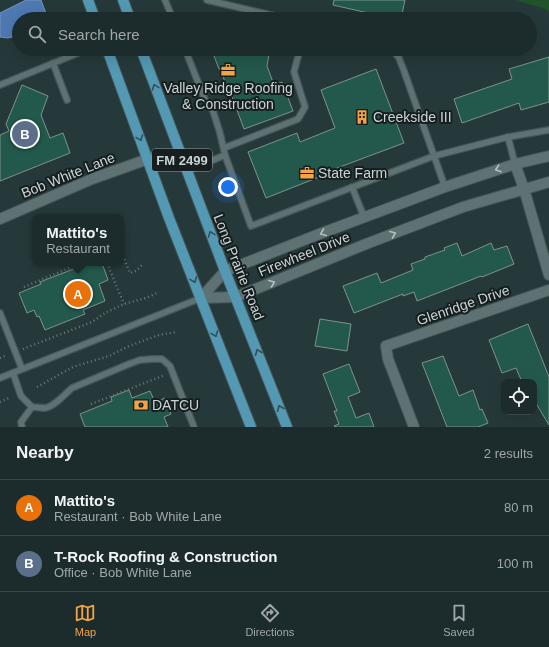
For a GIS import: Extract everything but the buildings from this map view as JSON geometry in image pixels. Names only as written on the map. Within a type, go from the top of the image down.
[{"type":"main road","points":[[88,0],[92,12]]},
{"type":"main road","points":[[123,0],[127,12]]},
{"type":"main road","name":"FM 2499","points":[[109,56],[251,427]]},
{"type":"main road","name":"Long Prairie Road","points":[[144,56],[186,171],[287,427]]},
{"type":"street","name":"Firewheel Drive","points":[[201,298],[225,271],[445,187],[515,164],[549,156]]},
{"type":"street","name":"Bob White Lane","points":[[0,219],[92,179],[148,159]]},
{"type":"street","points":[[515,164],[524,189],[549,275]]},
{"type":"street","name":"Firewheel Drive","points":[[201,298],[236,297],[366,244],[463,207],[549,182]]},
{"type":"street","name":"Glenridge Drive","points":[[414,427],[388,359],[386,346],[549,290]]},
{"type":"lane","points":[[166,0],[170,12]]},
{"type":"lane","points":[[207,0],[258,12]]},
{"type":"lane","points":[[0,85],[70,56]]},
{"type":"lane","points":[[188,56],[205,100],[213,111],[225,155],[251,226],[434,156],[508,138],[549,130]]},
{"type":"lane","points":[[224,148],[298,119],[305,107],[294,72],[298,56]]},
{"type":"lane","points":[[397,56],[445,187]]},
{"type":"lane","points":[[53,63],[67,100]]},
{"type":"lane","points":[[508,138],[515,164]]},
{"type":"lane","points":[[186,171],[225,155]]},
{"type":"lane","points":[[352,187],[364,217]]},
{"type":"lane","points":[[0,378],[201,298]]},
{"type":"lane","points":[[0,313],[22,369]]},
{"type":"lane","points":[[13,373],[21,396],[32,407],[47,408],[58,401],[72,388],[140,360],[152,358],[162,359],[170,366],[194,427]]},
{"type":"lane","points":[[22,427],[21,422],[32,407]]},
{"type":"path","points":[[124,259],[130,273],[136,271],[143,264]]},
{"type":"path","points":[[24,287],[74,266]]},
{"type":"path","points":[[108,266],[124,304]]},
{"type":"path","points":[[0,358],[92,322],[124,304],[146,298],[159,292]]},
{"type":"path","points":[[37,387],[73,367],[96,361],[129,346],[159,335],[176,332]]},
{"type":"path","points":[[91,404],[167,374]]},
{"type":"path","points":[[0,402],[9,398]]},
{"type":"green space","points":[[516,0],[549,0],[549,12],[546,9]]},
{"type":"water","points":[[26,0],[41,0],[45,12],[12,12],[12,37],[8,38],[0,37],[0,13]]},
{"type":"place","name":"Valley Ridge Roofing & Construction","points":[[228,70]]},
{"type":"place","name":"Creekside III","points":[[362,117]]},
{"type":"place","name":"T-Rock Roofing & Construction","points":[[25,134]]},
{"type":"place","name":"State Farm","points":[[307,173]]},
{"type":"place","name":"Mattito's","points":[[78,294]]},
{"type":"place","name":"DATCU","points":[[141,405]]}]
